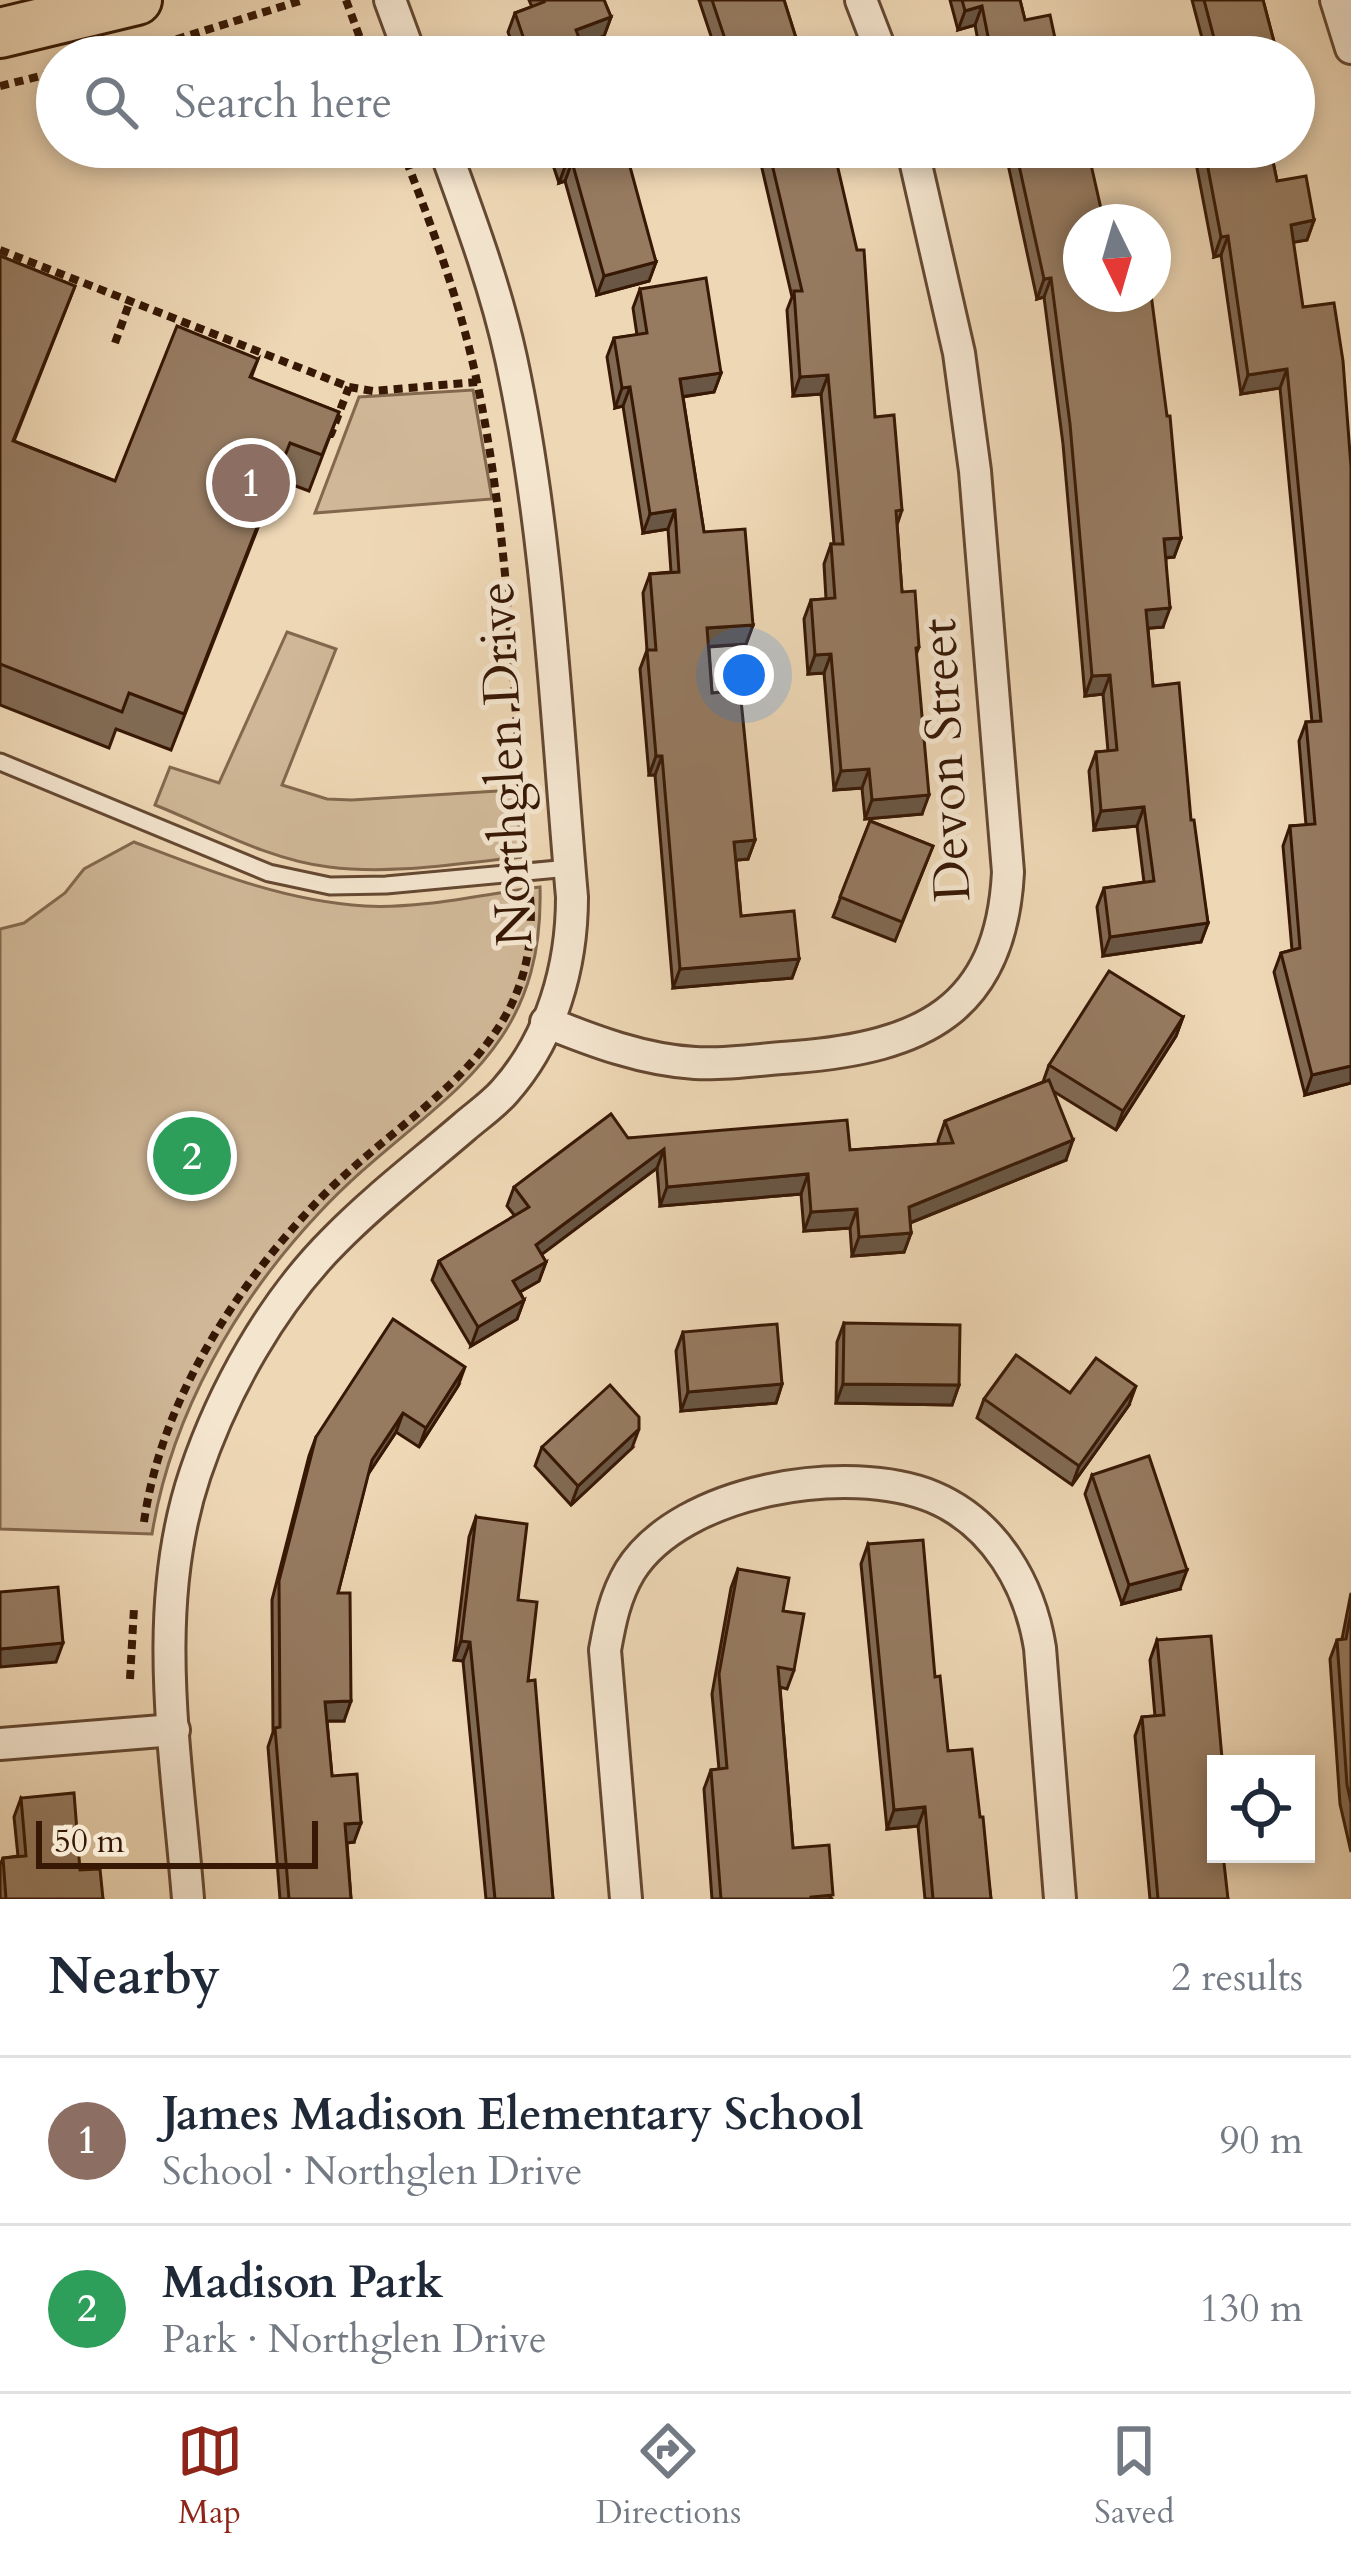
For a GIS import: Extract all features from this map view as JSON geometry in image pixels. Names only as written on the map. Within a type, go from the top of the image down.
[{"type":"main road","points":[[0,33],[137,0]]},
{"type":"street","points":[[391,0],[404,36]]},
{"type":"street","points":[[861,0],[875,36]]},
{"type":"street","points":[[1336,0],[1351,48]]},
{"type":"street","name":"Northglen Drive","points":[[188,1899],[169,1668],[179,1526],[196,1469],[250,1354],[293,1290],[333,1241],[504,1093],[528,1060],[562,986],[572,939],[541,540],[527,442],[492,284],[451,168]]},
{"type":"street","name":"Devon Street","points":[[546,1022],[597,1043],[698,1064],[874,1048],[916,1033],[952,1008],[995,948],[1006,912],[1008,872],[975,472],[959,353],[917,168]]},
{"type":"street","points":[[626,1899],[605,1650],[612,1609],[631,1570],[657,1540],[687,1518],[769,1490],[853,1484],[931,1496],[961,1513],[991,1539],[1016,1573],[1034,1610],[1040,1648],[1060,1899]]},
{"type":"street","points":[[0,1744],[175,1730]]},
{"type":"lane","points":[[0,762],[269,873],[330,886],[569,868]]},
{"type":"path","points":[[187,36],[303,0]]},
{"type":"path","points":[[346,0],[359,36]]},
{"type":"path","points":[[0,86],[36,78]]},
{"type":"path","points":[[143,1528],[148,1490],[182,1399],[235,1300],[317,1202],[486,1050],[519,986],[528,950],[531,914],[498,518],[477,382],[449,277],[409,168]]},
{"type":"path","points":[[0,250],[349,387],[373,391],[477,382]]},
{"type":"path","points":[[7,272],[13,255]]},
{"type":"path","points":[[69,300],[77,280]]},
{"type":"path","points":[[115,343],[130,301]]},
{"type":"path","points":[[177,343],[186,322]]},
{"type":"path","points":[[244,370],[253,349]]},
{"type":"path","points":[[309,427],[331,434],[349,387]]},
{"type":"path","points":[[130,1678],[136,1588]]},
{"type":"shaded area","points":[[473,390],[492,499],[315,513],[359,397]]},
{"type":"shaded area","points":[[287,632],[336,649],[282,785],[327,799],[352,800],[513,790],[523,857],[402,869],[329,867],[262,850],[155,805],[170,767],[219,783]]},
{"type":"shaded area","points":[[134,842],[247,883],[335,903],[409,905],[540,887],[536,948],[522,998],[500,1040],[470,1076],[319,1213],[235,1321],[175,1446],[152,1534],[0,1529],[0,929],[24,923],[65,893],[84,869]]},
{"type":"building","points":[[604,0],[611,17],[576,30],[578,36],[523,36],[515,13],[544,2]]},
{"type":"building","points":[[712,0],[784,0],[795,36],[724,36]]},
{"type":"building","points":[[962,0],[1020,0],[1025,20],[1050,15],[1054,36],[988,36],[982,6],[965,11]]},
{"type":"building","points":[[1204,0],[1263,0],[1272,36],[1213,36]]},
{"type":"building","points":[[574,168],[630,168],[656,262],[604,276]]},
{"type":"building","points":[[773,168],[838,168],[857,250],[864,250],[875,417],[894,415],[902,510],[896,511],[902,592],[915,591],[929,795],[872,800],[869,769],[841,771],[831,654],[815,655],[811,600],[835,598],[831,544],[843,544],[828,375],[800,377],[794,291],[802,291]]},
{"type":"building","points":[[1020,168],[1092,168],[1100,204],[1063,204],[1063,312],[1153,312],[1170,416],[1181,538],[1164,539],[1170,608],[1146,610],[1153,686],[1179,683],[1191,820],[1208,923],[1110,937],[1104,888],[1154,881],[1144,807],[1101,811],[1096,752],[1117,750],[1110,675],[1092,676],[1070,424],[1051,278],[1044,279]]},
{"type":"building","points":[[1208,168],[1274,168],[1277,181],[1306,176],[1314,220],[1291,225],[1303,307],[1334,303],[1343,361],[1351,467],[1351,1066],[1312,1075],[1281,953],[1300,948],[1290,826],[1315,824],[1306,722],[1321,721],[1287,369],[1248,375],[1228,236],[1221,237]]},
{"type":"building","points":[[0,256],[75,286],[13,441],[115,481],[177,326],[258,359],[250,377],[339,412],[322,455],[290,443],[184,714],[129,693],[122,712],[0,664]]},
{"type":"building","points":[[706,278],[721,373],[680,379],[704,532],[745,529],[753,625],[707,628],[712,693],[740,690],[755,840],[734,842],[741,916],[794,911],[799,959],[680,969],[662,756],[656,756],[647,650],[656,650],[650,574],[679,572],[675,510],[650,514],[630,387],[622,388],[614,338],[647,333],[640,289]]},
{"type":"building","points":[[870,821],[933,846],[902,922],[840,897]]},
{"type":"building","points":[[1109,971],[1183,1017],[1123,1111],[1049,1065]]},
{"type":"building","points":[[1049,1080],[1073,1140],[909,1207],[911,1233],[859,1237],[857,1209],[811,1212],[808,1174],[667,1187],[664,1149],[536,1245],[546,1262],[513,1281],[524,1300],[478,1327],[439,1261],[529,1207],[514,1187],[611,1114],[628,1138],[847,1120],[850,1150],[953,1143],[945,1121]]},
{"type":"building","points":[[393,1319],[465,1367],[426,1428],[403,1413],[372,1460],[338,1593],[350,1593],[351,1701],[325,1702],[332,1776],[357,1774],[361,1823],[345,1824],[351,1899],[289,1899],[275,1728],[280,1727],[279,1581],[316,1437]]},
{"type":"building","points":[[844,1323],[960,1325],[959,1385],[843,1384]]},
{"type":"building","points":[[777,1324],[782,1384],[688,1392],[683,1332]]},
{"type":"building","points":[[1016,1355],[1070,1393],[1096,1358],[1136,1386],[1079,1466],[984,1399]]},
{"type":"building","points":[[610,1385],[639,1417],[639,1429],[578,1486],[542,1447]]},
{"type":"building","points":[[1149,1456],[1187,1570],[1129,1585],[1092,1475]]},
{"type":"building","points":[[476,1517],[527,1524],[518,1600],[537,1602],[528,1681],[535,1680],[553,1899],[495,1899],[470,1642],[461,1641]]},
{"type":"building","points":[[923,1540],[935,1677],[940,1676],[948,1751],[972,1749],[991,1899],[933,1899],[925,1807],[894,1810],[868,1544]]},
{"type":"building","points":[[738,1569],[789,1578],[783,1611],[804,1614],[794,1670],[778,1667],[793,1848],[829,1845],[833,1895],[721,1899],[711,1770],[727,1768],[719,1674]]},
{"type":"building","points":[[58,1587],[63,1643],[0,1649],[0,1592]]},
{"type":"building","points":[[1351,1611],[1351,1803],[1337,1640],[1346,1639]]},
{"type":"building","points":[[1211,1636],[1222,1755],[1207,1755],[1207,1863],[1224,1863],[1228,1899],[1158,1899],[1142,1717],[1164,1715],[1157,1640]]},
{"type":"building","points":[[74,1793],[80,1870],[100,1869],[103,1899],[6,1899],[3,1858],[26,1856],[21,1798]]},
{"type":"place","name":"James Madison Elementary School","points":[[251,483]]},
{"type":"place","name":"Madison Park","points":[[192,1156]]}]
